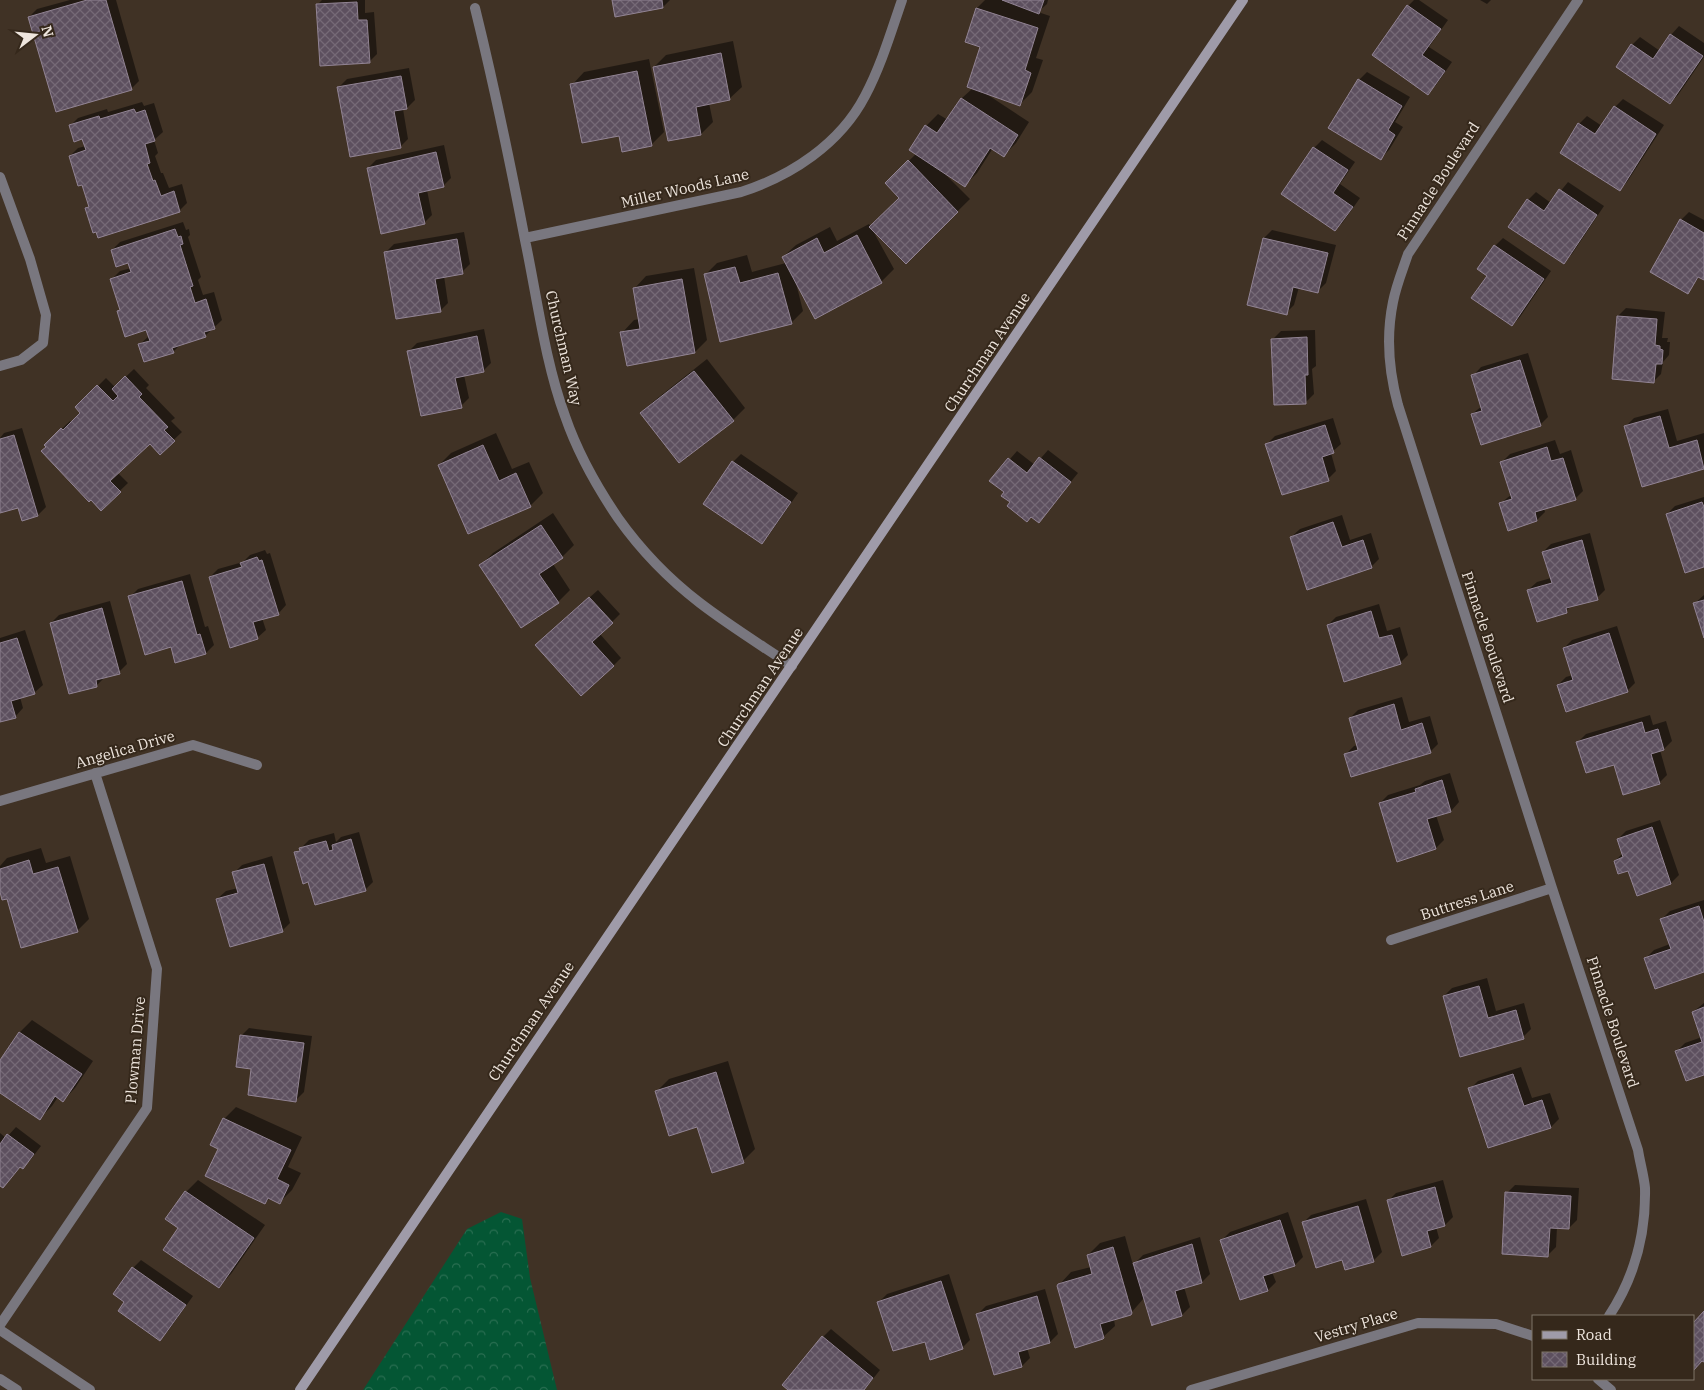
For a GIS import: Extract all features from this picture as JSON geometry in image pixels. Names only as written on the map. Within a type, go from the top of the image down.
[{"type":"street","name":"Miller Woods Lane","points":[[525,238],[734,194],[768,182],[793,170],[838,133],[864,98],[882,59],[902,0]]},
{"type":"street","name":"Churchman Avenue","points":[[300,1390],[1243,0]]},
{"type":"street","name":"Pinnacle Boulevard","points":[[1578,0],[1408,254],[1393,302],[1389,356],[1391,381],[1398,405],[1552,888],[1635,1136],[1645,1189],[1643,1227],[1635,1265],[1617,1304],[1610,1315]]},
{"type":"street","name":"Churchman Way","points":[[475,8],[549,359],[564,416],[582,456],[619,518],[637,541],[677,583],[699,602],[792,666]]},
{"type":"street","points":[[0,177],[30,259],[46,316],[44,343],[22,360],[0,366]]},
{"type":"street","name":"Angelica Drive","points":[[0,801],[193,744],[257,765]]},
{"type":"street","name":"Plowman Drive","points":[[0,1324],[147,1108],[157,970],[95,773]]},
{"type":"street","name":"Buttress Lane","points":[[1391,940],[1552,888]]},
{"type":"street","name":"Vestry Place","points":[[1191,1390],[1418,1323],[1496,1324],[1532,1336]]},
{"type":"street","points":[[0,1330],[90,1390]]},
{"type":"street","points":[[0,1379],[17,1390]]},
{"type":"street","points":[[1599,1380],[1610,1390]]},
{"type":"green space","points":[[501,1212],[522,1219],[530,1278],[557,1390],[363,1390],[467,1229]]},
{"type":"building","points":[[87,0],[106,0],[132,90],[56,112],[28,17]]},
{"type":"building","points":[[612,0],[662,0],[663,8],[615,17]]},
{"type":"building","points":[[1002,0],[1044,0],[1039,14]]},
{"type":"building","points":[[357,2],[358,20],[367,20],[370,63],[320,66],[316,4]]},
{"type":"building","points":[[1407,5],[1441,29],[1422,55],[1445,71],[1428,95],[1372,55]]},
{"type":"building","points":[[976,8],[1038,28],[1025,70],[1031,73],[1020,106],[967,87],[980,47],[965,42]]},
{"type":"building","points":[[1670,34],[1703,56],[1670,104],[1616,67],[1631,44],[1653,59]]},
{"type":"building","points":[[721,53],[730,100],[696,107],[701,135],[668,141],[653,67]]},
{"type":"building","points":[[637,71],[652,146],[622,152],[619,136],[582,143],[570,84]]},
{"type":"building","points":[[401,76],[407,109],[394,111],[401,148],[350,157],[337,87]]},
{"type":"building","points":[[1358,79],[1402,106],[1388,130],[1395,135],[1381,160],[1328,128]]},
{"type":"building","points":[[961,98],[1018,135],[1004,157],[990,148],[965,187],[909,150],[925,125],[937,133]]},
{"type":"building","points":[[1614,106],[1656,134],[1620,191],[1560,153],[1578,123],[1595,134]]},
{"type":"building","points":[[134,109],[136,113],[145,110],[155,141],[145,144],[150,163],[147,164],[153,181],[155,180],[161,196],[174,191],[180,212],[98,238],[96,232],[93,233],[85,208],[89,207],[82,185],[78,186],[69,156],[86,150],[82,139],[74,142],[69,125],[99,116],[100,119]]},
{"type":"building","points":[[1313,147],[1348,170],[1333,193],[1353,207],[1335,231],[1281,194]]},
{"type":"building","points":[[436,152],[444,187],[418,193],[425,224],[381,234],[367,168]]},
{"type":"building","points":[[908,160],[958,212],[906,264],[869,227],[899,198],[885,183]]},
{"type":"building","points":[[1559,189],[1597,215],[1564,264],[1508,227],[1527,199],[1544,211]]},
{"type":"building","points":[[1680,219],[1704,233],[1704,280],[1698,277],[1688,294],[1650,272]]},
{"type":"building","points":[[175,229],[178,237],[181,236],[183,244],[180,245],[193,286],[190,287],[195,303],[206,299],[215,329],[204,332],[206,337],[172,348],[174,353],[144,362],[138,344],[150,341],[146,330],[125,337],[117,311],[120,310],[110,279],[131,272],[128,263],[116,267],[111,250]]},
{"type":"building","points":[[857,235],[882,283],[815,319],[782,257],[817,238],[824,253]]},
{"type":"building","points":[[1263,238],[1328,253],[1318,293],[1293,287],[1287,315],[1247,305]]},
{"type":"building","points":[[457,239],[463,274],[435,279],[441,312],[396,319],[384,252]]},
{"type":"building","points":[[1494,245],[1544,279],[1512,326],[1471,298],[1487,276],[1477,269]]},
{"type":"building","points":[[735,267],[740,283],[778,273],[792,324],[720,342],[704,274]]},
{"type":"building","points":[[682,279],[695,353],[627,366],[620,332],[640,329],[633,288]]},
{"type":"building","points":[[1617,316],[1657,319],[1655,345],[1660,346],[1660,349],[1663,350],[1662,364],[1656,364],[1654,383],[1612,379]]},
{"type":"building","points":[[477,336],[484,372],[455,378],[462,408],[421,416],[407,351]]},
{"type":"building","points":[[1307,337],[1308,375],[1305,375],[1306,404],[1274,405],[1271,339]]},
{"type":"building","points":[[1520,360],[1541,426],[1481,445],[1471,414],[1482,411],[1471,375]]},
{"type":"building","points":[[694,371],[734,421],[679,463],[640,413]]},
{"type":"building","points":[[125,376],[142,394],[139,397],[168,427],[164,430],[175,441],[160,455],[150,444],[110,481],[121,492],[101,511],[91,500],[89,502],[41,451],[46,447],[44,445],[61,428],[63,430],[80,413],[75,407],[97,385],[113,401],[118,396],[112,389]]},
{"type":"building","points":[[1660,416],[1669,448],[1697,440],[1704,469],[1642,487],[1624,426]]},
{"type":"building","points":[[1325,425],[1334,453],[1322,457],[1329,481],[1282,495],[1265,444]]},
{"type":"building","points":[[14,435],[38,516],[22,521],[18,508],[0,513],[0,439]]},
{"type":"building","points":[[483,445],[499,481],[516,473],[531,507],[468,534],[438,465]]},
{"type":"building","points":[[1547,447],[1551,461],[1563,458],[1576,500],[1535,512],[1537,521],[1508,531],[1499,503],[1512,499],[1500,462]]},
{"type":"building","points":[[1039,457],[1071,482],[1039,523],[1031,517],[1027,522],[1007,506],[1010,502],[1001,496],[1004,492],[989,481],[1008,458],[1027,473]]},
{"type":"building","points":[[732,461],[791,502],[762,544],[703,504]]},
{"type":"building","points":[[1702,502],[1704,507],[1704,567],[1685,573],[1666,514]]},
{"type":"building","points":[[1333,522],[1342,547],[1363,540],[1372,568],[1307,590],[1290,537]]},
{"type":"building","points":[[541,525],[563,558],[539,574],[559,603],[521,628],[479,565]]},
{"type":"building","points":[[1582,540],[1598,600],[1566,608],[1567,613],[1537,622],[1527,590],[1552,583],[1542,552]]},
{"type":"building","points":[[257,557],[259,561],[262,560],[279,615],[253,622],[258,639],[230,648],[209,577],[242,567],[240,563]]},
{"type":"building","points":[[182,581],[197,635],[200,634],[206,654],[175,663],[171,647],[145,655],[128,596]]},
{"type":"building","points":[[589,597],[613,623],[592,642],[614,666],[581,696],[535,645]]},
{"type":"building","points":[[1704,600],[1704,638],[1693,603]]},
{"type":"building","points":[[102,608],[120,674],[96,680],[97,687],[69,694],[50,623]]},
{"type":"building","points":[[1371,611],[1379,638],[1392,635],[1401,664],[1344,682],[1327,625]]},
{"type":"building","points":[[1609,633],[1628,692],[1566,712],[1557,685],[1573,680],[1563,648]]},
{"type":"building","points":[[17,638],[35,694],[11,701],[16,718],[0,722],[0,643]]},
{"type":"building","points":[[1394,704],[1401,730],[1422,723],[1431,753],[1351,777],[1344,754],[1358,750],[1349,718]]},
{"type":"building","points":[[1642,722],[1645,733],[1658,729],[1664,750],[1651,754],[1660,784],[1623,795],[1614,765],[1586,773],[1576,742]]},
{"type":"building","points":[[1442,780],[1451,812],[1427,819],[1436,849],[1397,862],[1379,803],[1416,792],[1415,789]]},
{"type":"building","points":[[1652,827],[1671,884],[1637,896],[1628,871],[1618,874],[1614,861],[1623,857],[1617,839]]},
{"type":"building","points":[[351,839],[366,891],[315,905],[308,882],[303,884],[294,852],[300,851],[299,848],[326,841],[329,851],[333,850],[332,845]]},
{"type":"building","points":[[29,860],[33,874],[58,867],[78,932],[21,948],[7,899],[2,900],[0,869]]},
{"type":"building","points":[[264,864],[283,932],[230,947],[216,899],[238,893],[232,872]]},
{"type":"building","points":[[1699,906],[1704,922],[1704,972],[1655,989],[1644,958],[1671,949],[1660,919]]},
{"type":"building","points":[[1479,986],[1488,1018],[1516,1010],[1524,1039],[1460,1057],[1443,996]]},
{"type":"building","points":[[1704,1007],[1704,1075],[1686,1081],[1675,1051],[1702,1042],[1692,1012]]},
{"type":"building","points":[[19,1032],[82,1074],[63,1102],[55,1096],[40,1120],[0,1093],[0,1060]]},
{"type":"building","points":[[240,1035],[304,1043],[296,1102],[248,1095],[251,1069],[236,1067]]},
{"type":"building","points":[[716,1072],[744,1163],[712,1173],[697,1127],[669,1136],[655,1091]]},
{"type":"building","points":[[1513,1074],[1524,1106],[1542,1100],[1551,1128],[1488,1148],[1468,1088]]},
{"type":"building","points":[[223,1118],[291,1150],[277,1179],[289,1185],[280,1204],[268,1198],[265,1204],[205,1176],[218,1149],[210,1145]]},
{"type":"building","points":[[7,1134],[34,1154],[23,1169],[20,1167],[3,1188],[0,1186],[0,1144]]},
{"type":"building","points":[[1435,1187],[1445,1226],[1427,1231],[1431,1247],[1402,1256],[1387,1200]]},
{"type":"building","points":[[185,1191],[254,1238],[219,1288],[163,1250],[178,1228],[165,1219]]},
{"type":"building","points":[[1505,1192],[1571,1196],[1569,1229],[1550,1228],[1548,1257],[1502,1254]]},
{"type":"building","points":[[1358,1206],[1374,1262],[1345,1270],[1342,1260],[1316,1268],[1302,1222]]},
{"type":"building","points":[[1280,1220],[1295,1266],[1263,1276],[1268,1291],[1240,1300],[1220,1240]]},
{"type":"building","points":[[1192,1244],[1202,1283],[1175,1291],[1182,1316],[1153,1324],[1152,1326],[1133,1263]]},
{"type":"building","points":[[1113,1247],[1132,1313],[1131,1315],[1100,1324],[1103,1339],[1075,1348],[1057,1286],[1058,1284],[1092,1274],[1087,1255]]},
{"type":"building","points":[[132,1267],[186,1305],[160,1341],[118,1311],[124,1302],[113,1294]]},
{"type":"building","points":[[941,1281],[963,1349],[930,1360],[925,1342],[893,1351],[877,1302]]},
{"type":"building","points":[[1037,1296],[1050,1343],[1018,1352],[1022,1367],[994,1375],[976,1314]]},
{"type":"building","points":[[1704,1311],[1704,1362],[1702,1361],[1694,1370],[1694,1322]]},
{"type":"building","points":[[822,1336],[873,1378],[864,1390],[788,1390],[782,1385]]}]
